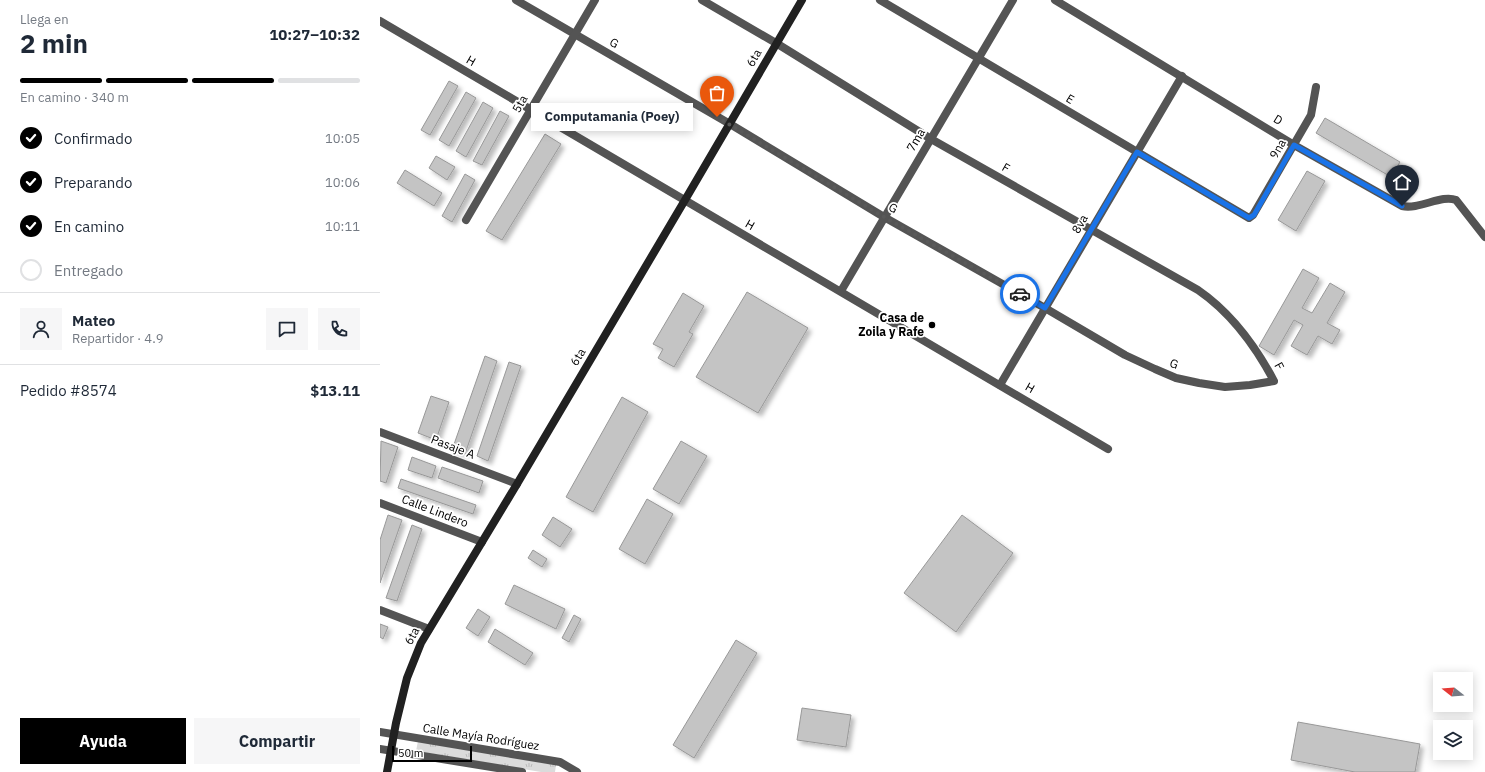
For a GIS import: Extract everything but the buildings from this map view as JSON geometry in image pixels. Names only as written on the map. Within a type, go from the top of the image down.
[{"type":"main road","name":"6ta","points":[[388,772],[394,734],[407,678],[416,654],[429,629],[517,484],[802,0]]},
{"type":"street","name":"G","points":[[516,0],[730,124],[884,217],[1125,355],[1176,378],[1198,383],[1225,387],[1250,386],[1274,381]]},
{"type":"street","name":"5ta","points":[[466,220],[595,0]]},
{"type":"street","name":"F","points":[[702,0],[776,43],[931,139],[1198,290],[1212,300],[1254,348],[1274,381]]},
{"type":"street","name":"E","points":[[880,0],[1249,218]]},
{"type":"street","name":"7ma","points":[[841,291],[1013,0]]},
{"type":"street","name":"D","points":[[1055,0],[1294,145],[1402,206],[1408,207],[1452,199],[1456,200],[1485,237]]},
{"type":"street","name":"H","points":[[380,21],[1108,449]]},
{"type":"street","name":"8va","points":[[1000,385],[1182,76]]},
{"type":"street","name":"9na","points":[[1249,218],[1254,215],[1311,115],[1316,87]]},
{"type":"street","name":"Pasaje A","points":[[380,432],[517,484]]},
{"type":"street","name":"Calle Lindero","points":[[380,503],[482,542]]},
{"type":"street","points":[[380,610],[429,629]]},
{"type":"street","name":"Calle Mayía Rodríguez","points":[[380,732],[560,762],[576,772]]},
{"type":"street","points":[[380,749],[522,772]]},
{"type":"green space","points":[[418,741],[556,765],[555,772],[541,772],[416,751]]},
{"type":"way so far","points":[[717,117],[884,217],[1020,294]]},
{"type":"place","name":"Computamania (Poey)","points":[[717,117]]},
{"type":"place","name":"Casa de Zoila y Rafe","points":[[932,325]]},
{"type":"route","points":[[1020,294],[1045,308],[1137,152],[1249,218],[1254,215],[1294,145],[1394,200],[1402,206]]}]
